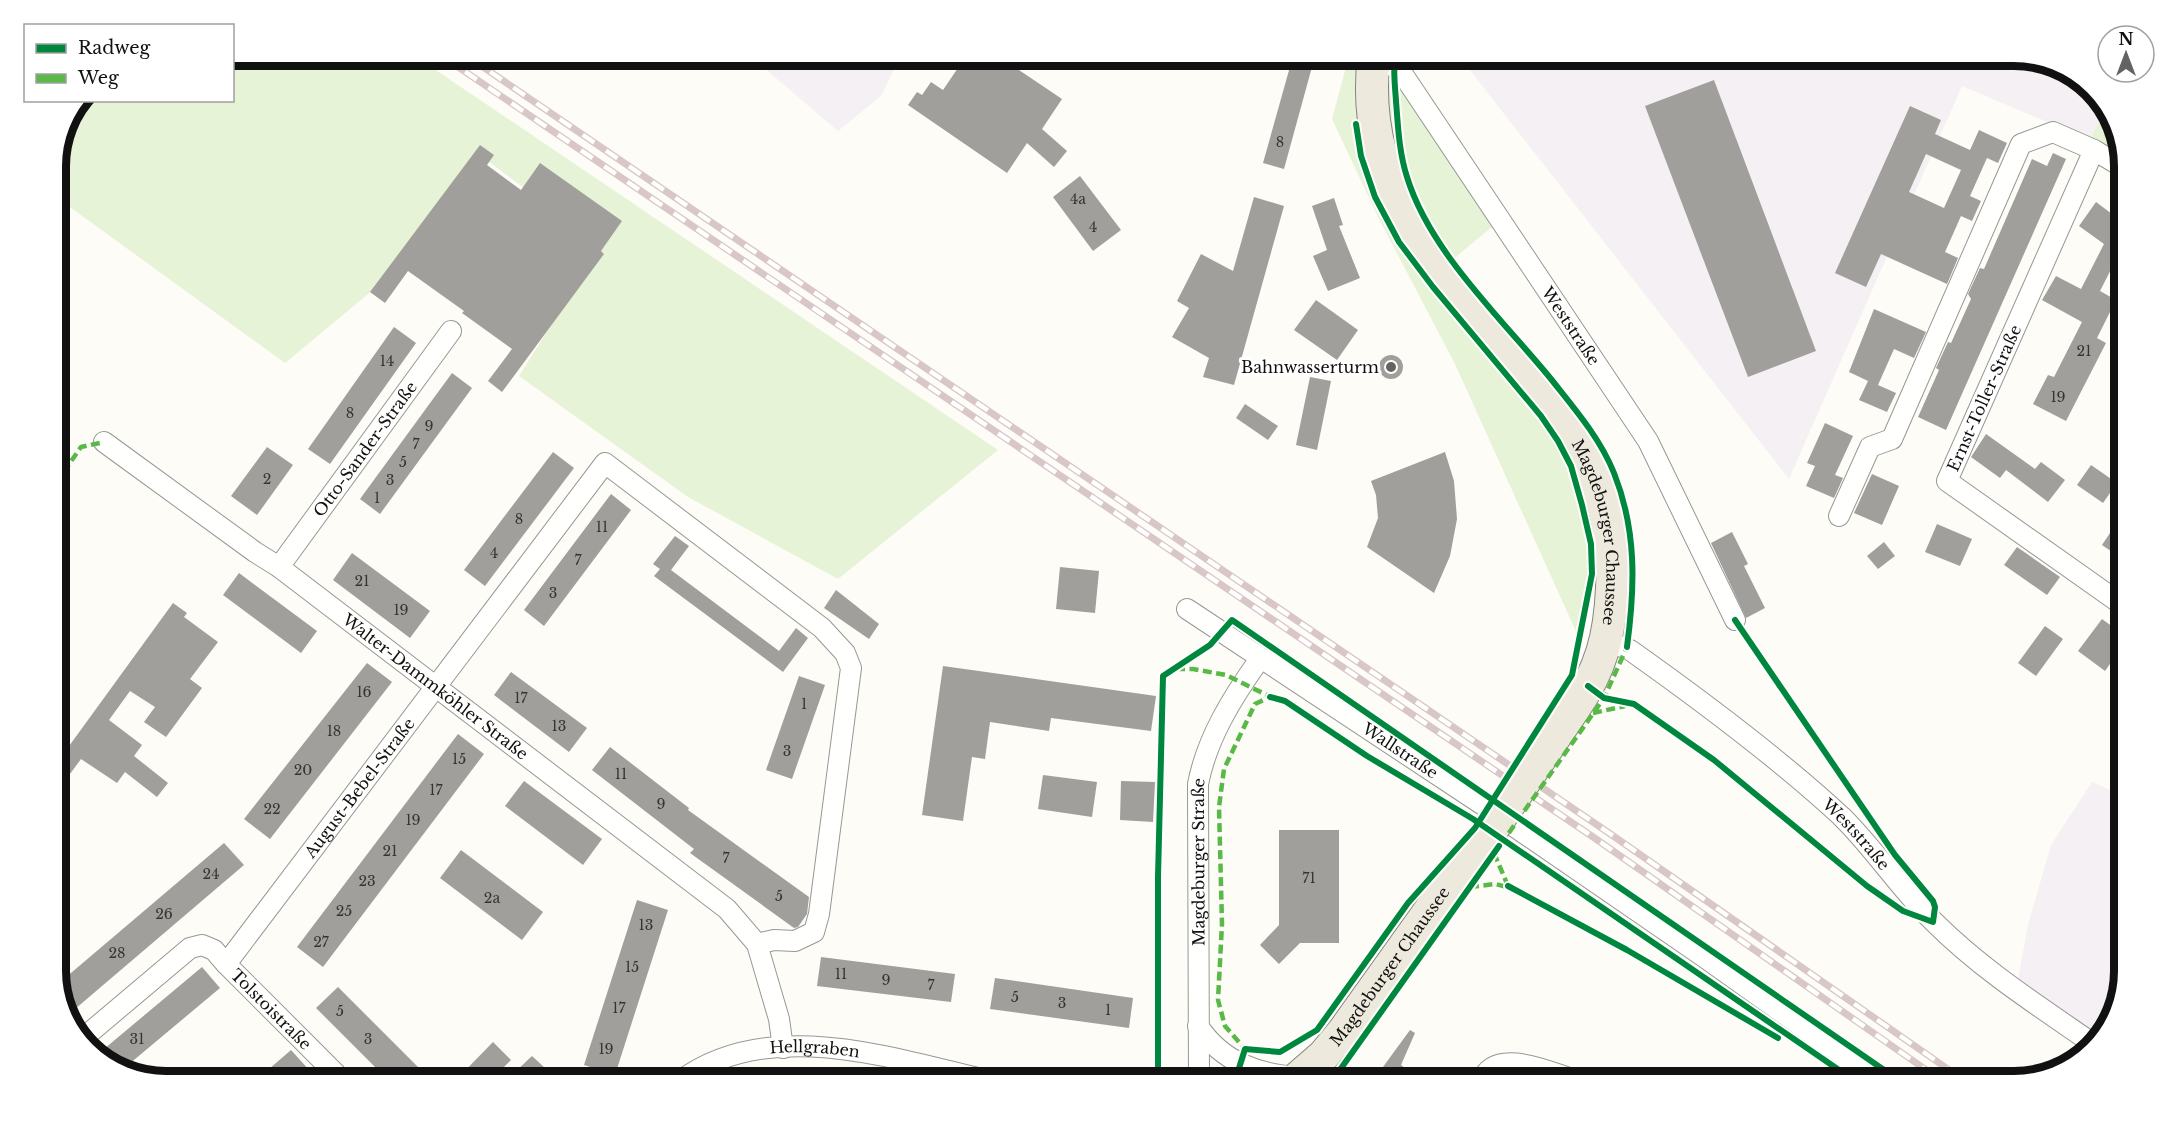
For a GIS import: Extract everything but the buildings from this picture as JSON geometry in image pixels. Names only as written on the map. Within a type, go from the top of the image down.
[{"type":"main road","name":"Magdeburger Chaussee","points":[[1305,1071],[1342,1032],[1441,894],[1487,837],[1573,710],[1597,672],[1611,612],[1611,553],[1608,523],[1594,478],[1575,439],[1547,399],[1428,254],[1401,212],[1379,150],[1374,111],[1374,66]]},
{"type":"street","name":"Weststraße","points":[[1394,66],[1402,73],[1648,441],[1735,620]]},
{"type":"street","points":[[1839,516],[1870,447],[1892,439],[2021,144],[2053,132],[2094,150],[2114,162]]},
{"type":"street","name":"Ernst-Toller-Straße","points":[[2094,150],[1947,481],[2114,599]]},
{"type":"street","name":"Otto-Sander-Straße","points":[[279,567],[451,331]]},
{"type":"street","name":"Walter-Dammköhler Straße","points":[[104,442],[279,567],[720,903],[757,944],[779,1019],[783,1048]]},
{"type":"street","name":"August-Bebel-Straße","points":[[226,964],[605,463],[822,628],[845,653],[851,668],[819,914],[814,932],[795,941],[774,940],[757,944]]},
{"type":"street","name":"Wallstraße","points":[[1186,609],[1259,660],[1491,811],[1704,957],[1863,1071]]},
{"type":"street","name":"Weststraße","points":[[1606,641],[1627,648],[1654,667],[1808,786],[1844,819],[1902,888],[1962,948],[1998,978],[2087,1039]]},
{"type":"street","name":"Magdeburger Straße","points":[[1199,1071],[1198,784],[1203,758],[1212,736],[1259,660]]},
{"type":"street","points":[[88,1034],[190,948],[202,945],[214,950],[226,964]]},
{"type":"street","name":"Tolstoistraße","points":[[226,964],[332,1071]]},
{"type":"street","points":[[1197,1026],[1215,1046],[1239,1064],[1258,1071]]},
{"type":"street","name":"Hellgraben","points":[[701,1071],[725,1058],[783,1048],[832,1049],[941,1071]]},
{"type":"street","points":[[1491,1071],[1500,1065],[1520,1062],[1546,1071]]},
{"type":"shaded area","points":[[762,66],[895,66],[882,95],[838,131]]},
{"type":"shaded area","points":[[1467,66],[2014,66],[2040,69],[2058,76],[2089,100],[2101,117],[2090,140],[1962,86],[1789,479]]},
{"type":"shaded area","points":[[2092,782],[2114,792],[2114,970],[2109,1003],[2094,1031],[2018,979],[2028,925],[2051,845]]},
{"type":"green space","points":[[234,66],[430,66],[998,450],[838,579],[688,497],[519,376],[601,246],[476,152],[373,290],[285,363],[66,204],[66,160],[69,140],[76,122],[90,102],[234,102]]},
{"type":"green space","points":[[1346,66],[1369,66],[1379,81],[1399,82],[1492,227],[1424,283],[1544,424],[1563,459],[1578,498],[1589,557],[1586,592],[1578,636],[1455,364],[1379,219],[1332,119]]},
{"type":"green space","points":[[2101,117],[2109,134],[2112,149],[2090,140]]},
{"type":"railway","points":[[457,66],[1596,839],[1928,1071]]},
{"type":"railway","points":[[482,66],[1609,833],[1951,1071]]},
{"type":"marked path","points":[[66,469],[81,447],[104,442]]},
{"type":"marked path","points":[[1501,844],[1604,698],[1627,647]]},
{"type":"marked path","points":[[1176,669],[1193,669],[1226,675],[1275,699]]},
{"type":"marked path","points":[[1249,1050],[1245,1049],[1225,1026],[1218,1000],[1222,924],[1219,807],[1224,769],[1255,704],[1270,697]]},
{"type":"marked path","points":[[1593,713],[1625,706]]},
{"type":"marked path","points":[[1494,853],[1508,886]]},
{"type":"marked path","points":[[1470,887],[1495,884],[1511,888]]},
{"type":"cycle path","points":[[1394,66],[1398,129],[1404,168],[1418,205],[1432,232],[1469,284],[1551,379],[1586,424],[1614,473],[1627,516],[1632,559],[1632,603],[1627,647]]},
{"type":"cycle path","points":[[1238,1071],[1245,1049],[1280,1052],[1317,1030],[1408,903],[1475,828],[1572,675],[1592,574],[1591,544],[1582,505],[1571,466],[1558,441],[1541,416],[1433,287],[1399,242],[1375,197],[1361,156],[1356,124]]},
{"type":"cycle path","points":[[1158,1071],[1158,877],[1163,676],[1210,645],[1232,620],[1886,1071]]},
{"type":"cycle path","points":[[1588,686],[1604,698],[1634,704],[1714,760],[1867,886],[1903,911],[1933,922],[1935,907],[1933,901],[1895,855],[1735,620]]},
{"type":"cycle path","points":[[1270,697],[1285,701],[1367,756],[1473,819],[1840,1071]]},
{"type":"cycle path","points":[[1339,1071],[1499,846]]},
{"type":"cycle path","points":[[1508,886],[1627,950],[1778,1038]]},
{"type":"place","name":"Bahnwasserturm","points":[[1391,367]]}]
